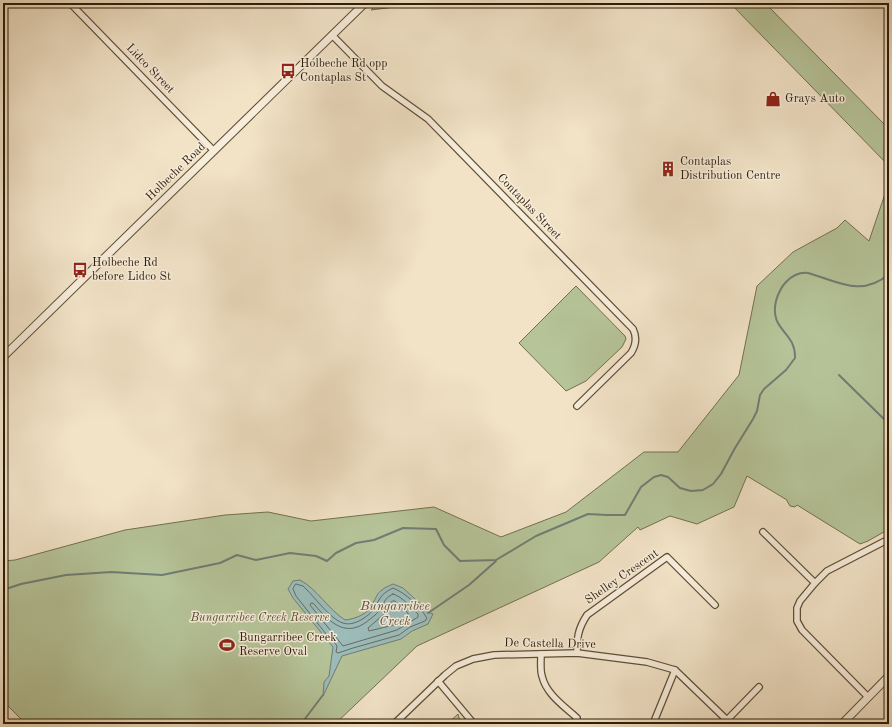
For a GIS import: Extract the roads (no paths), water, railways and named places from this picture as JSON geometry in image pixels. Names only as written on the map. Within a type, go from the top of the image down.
[{"type":"street","name":"Lidco Street","points":[[70,3],[214,151]]},
{"type":"street","name":"Holbeche Road","points":[[3,357],[365,3]]},
{"type":"street","name":"Contaplas Street","points":[[332,35],[382,86],[428,119],[633,329],[636,339],[631,353],[577,406]]},
{"type":"street","points":[[763,532],[815,583]]},
{"type":"street","points":[[868,697],[804,634],[797,621],[797,608],[800,601],[827,571],[889,539]]},
{"type":"street","name":"Shelley Crescent","points":[[577,653],[577,638],[580,626],[587,615],[667,557],[715,605]]},
{"type":"street","name":"De Castella Drive","points":[[394,724],[438,681],[456,666],[478,657],[494,655],[577,653],[647,662],[676,670],[729,722]]},
{"type":"street","points":[[541,654],[542,676],[544,683],[552,694],[577,718],[574,724]]},
{"type":"street","points":[[653,724],[676,670]]},
{"type":"street","points":[[842,724],[889,676]]},
{"type":"street","points":[[438,681],[474,724]]},
{"type":"street","points":[[729,722],[759,688]]},
{"type":"water","name":"Bungarribee Creek","points":[[300,580],[312,588],[345,620],[365,613],[371,607],[379,593],[384,588],[393,584],[403,588],[425,608],[427,612],[433,614],[428,624],[412,631],[401,639],[342,656],[323,696],[324,682],[329,676],[333,647],[293,598],[288,589],[293,581]]},
{"type":"waterway","name":"Bungarribee Creek","points":[[3,590],[21,584],[66,575],[111,572],[162,575],[220,563],[237,555],[256,560],[290,553],[316,556],[327,561],[336,553],[356,543],[374,540],[403,528],[436,529],[444,545],[460,561],[496,560],[536,536],[588,514],[625,515],[641,487],[654,477],[661,475],[668,477],[680,488],[691,491],[703,490],[713,484],[721,474],[753,419],[757,411],[760,395],[764,389],[786,370],[795,358],[794,349],[791,342],[776,319],[776,301],[784,284],[793,276],[802,273],[808,273],[849,286],[869,285],[879,281],[889,274]]},
{"type":"waterway","points":[[839,375],[889,424]]},
{"type":"waterway","points":[[428,613],[469,585],[496,561]]},
{"type":"waterway","points":[[301,724],[323,695]]},
{"type":"place","name":"Holbeche Rd opp Contaplas St","points":[[288,71]]},
{"type":"place","name":"Grays Auto","points":[[773,99]]},
{"type":"place","name":"Contaplas Distribution Centre","points":[[668,169]]},
{"type":"place","name":"Holbeche Rd before Lidco St","points":[[80,270]]},
{"type":"place","name":"Bungarribee Creek Reserve Oval","points":[[227,645]]},
{"type":"park label","name":"Bungarribee Creek Reserve","points":[[260,618]]}]
